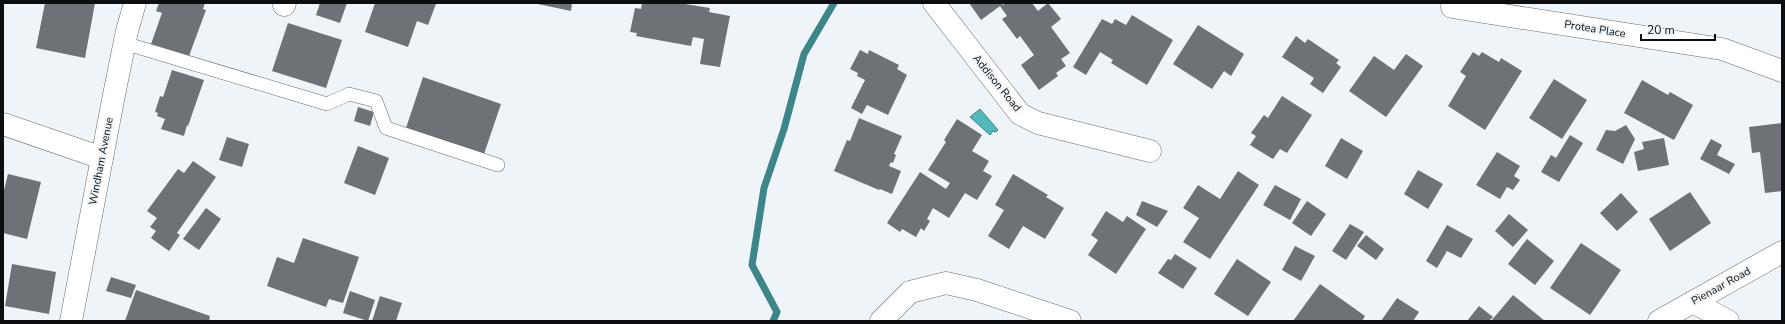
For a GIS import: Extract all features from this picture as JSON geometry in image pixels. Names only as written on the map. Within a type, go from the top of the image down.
[{"type":"street","name":"Windham Avenue","points":[[71,321],[124,43],[135,3]]},
{"type":"street","name":"Addison Road","points":[[934,3],[1020,114],[1038,122],[1150,151]]},
{"type":"street","name":"Protea Place","points":[[1452,7],[1722,50],[1782,71]]},
{"type":"street","points":[[3,124],[102,158]]},
{"type":"street","name":"Pienaar Road","points":[[1659,321],[1782,252]]},
{"type":"street","points":[[882,321],[910,292],[946,283],[977,290],[1070,321]]},
{"type":"street","points":[[1693,302],[1728,321]]},
{"type":"lane","points":[[124,43],[327,104],[349,94],[376,101],[386,128],[498,165]]},
{"type":"water","points":[[980,109],[998,130],[996,132],[993,131],[990,135],[970,117]]},
{"type":"building","points":[[45,3],[95,3],[85,58],[36,48]]},
{"type":"building","points":[[159,3],[205,3],[203,9],[206,10],[189,56],[151,44],[162,13],[156,11]]},
{"type":"building","points":[[320,3],[347,3],[340,23],[316,15]]},
{"type":"building","points":[[375,3],[436,4],[428,25],[417,21],[408,47],[365,32]]},
{"type":"building","points":[[533,3],[572,3],[571,11]]},
{"type":"building","points":[[642,3],[679,3],[710,8],[709,12],[730,16],[720,67],[700,64],[704,39],[693,37],[691,46],[636,36],[637,33],[630,32],[635,8],[641,9]]},
{"type":"building","points":[[969,3],[1001,3],[1003,5],[1005,3],[1032,3],[1038,11],[1048,3],[1061,19],[1051,27],[1070,53],[1061,59],[1066,66],[1056,73],[1058,76],[1039,90],[1021,65],[1034,55],[1020,36],[1017,39],[1002,19],[1007,16],[1000,6],[981,20]]},
{"type":"building","points":[[1132,15],[1173,40],[1147,85],[1111,63],[1113,60],[1100,52],[1086,75],[1073,67],[1102,19],[1112,24],[1115,19],[1126,25]]},
{"type":"building","points":[[288,23],[342,40],[326,88],[272,71]]},
{"type":"building","points":[[1198,25],[1244,54],[1231,76],[1224,71],[1212,89],[1173,64]]},
{"type":"building","points":[[1296,36],[1305,43],[1308,39],[1339,60],[1336,63],[1341,67],[1323,93],[1310,84],[1314,78],[1282,57]]},
{"type":"building","points":[[860,50],[868,54],[869,50],[899,65],[897,69],[907,75],[888,115],[867,105],[862,114],[851,108],[865,80],[857,76],[858,73],[850,69]]},
{"type":"building","points":[[1473,52],[1479,56],[1482,52],[1499,62],[1501,58],[1522,71],[1485,130],[1448,106],[1466,76],[1460,72]]},
{"type":"building","points":[[1406,54],[1423,66],[1386,117],[1349,91],[1374,56],[1394,70]]},
{"type":"building","points":[[172,70],[204,80],[184,136],[161,129],[165,119],[157,116],[158,113],[155,112],[160,96],[163,97]]},
{"type":"building","points":[[423,77],[501,104],[484,154],[406,128]]},
{"type":"building","points":[[1554,79],[1587,100],[1562,139],[1529,118]]},
{"type":"building","points":[[1642,80],[1668,95],[1670,92],[1693,105],[1674,140],[1624,113]]},
{"type":"building","points":[[1282,96],[1312,115],[1287,153],[1280,149],[1273,159],[1250,145],[1256,136],[1251,133],[1264,115],[1268,118]]},
{"type":"building","points":[[358,107],[374,112],[370,126],[354,121]]},
{"type":"building","points":[[859,118],[902,136],[894,154],[896,155],[893,163],[891,162],[889,166],[901,171],[892,194],[834,171],[847,140],[850,141]]},
{"type":"building","points":[[957,119],[982,135],[972,151],[989,161],[983,171],[992,176],[977,200],[965,193],[949,218],[933,208],[927,219],[930,221],[924,231],[921,228],[916,237],[902,229],[900,232],[887,223],[920,172],[946,189],[950,183],[928,170],[946,142],[944,140]]},
{"type":"building","points":[[1782,123],[1782,191],[1765,193],[1760,152],[1752,153],[1749,127]]},
{"type":"building","points":[[1626,125],[1635,139],[1623,164],[1596,150],[1606,130],[1615,131]]},
{"type":"building","points":[[1570,135],[1583,143],[1559,182],[1541,172],[1551,155],[1556,158]]},
{"type":"building","points":[[227,137],[249,144],[242,167],[219,160]]},
{"type":"building","points":[[1341,138],[1363,151],[1347,179],[1325,166]]},
{"type":"building","points":[[1664,138],[1669,165],[1638,171],[1634,152],[1644,149],[1642,142]]},
{"type":"building","points":[[1711,139],[1722,145],[1717,155],[1735,164],[1729,174],[1700,159]]},
{"type":"building","points":[[358,146],[389,158],[375,195],[344,183]]},
{"type":"building","points":[[1497,152],[1520,166],[1514,176],[1520,180],[1513,190],[1507,187],[1500,199],[1476,185]]},
{"type":"building","points":[[193,161],[216,177],[177,233],[180,235],[169,251],[151,238],[156,231],[150,227],[157,218],[147,211],[178,169],[184,173]]},
{"type":"building","points":[[1418,170],[1443,184],[1428,209],[1404,194]]},
{"type":"building","points":[[1238,171],[1259,185],[1210,259],[1183,242],[1199,218],[1183,208],[1198,185],[1220,199]]},
{"type":"building","points":[[8,174],[41,182],[27,239],[3,233],[3,194]]},
{"type":"building","points":[[1013,174],[1048,195],[1046,197],[1064,208],[1045,239],[1023,226],[1009,249],[988,236],[1004,210],[995,205]]},
{"type":"building","points":[[1275,185],[1301,199],[1290,220],[1263,205]]},
{"type":"building","points":[[1690,192],[1711,223],[1670,251],[1649,219]]},
{"type":"building","points":[[1621,193],[1638,212],[1617,231],[1600,213]]},
{"type":"building","points":[[1142,201],[1168,211],[1157,227],[1136,215]]},
{"type":"building","points":[[1307,201],[1326,214],[1311,236],[1292,223]]},
{"type":"building","points":[[206,208],[221,219],[199,250],[183,239]]},
{"type":"building","points":[[1106,211],[1123,222],[1127,216],[1146,229],[1116,274],[1088,255],[1098,240],[1091,235]]},
{"type":"building","points":[[1509,214],[1528,230],[1513,247],[1495,231]]},
{"type":"building","points":[[1350,224],[1364,232],[1346,260],[1332,251]]},
{"type":"building","points":[[1447,225],[1473,239],[1461,258],[1447,251],[1437,268],[1426,261]]},
{"type":"building","points":[[1366,235],[1384,249],[1376,260],[1357,246]]},
{"type":"building","points":[[303,238],[359,257],[343,303],[329,299],[326,307],[267,286],[277,257],[294,263]]},
{"type":"building","points":[[1527,239],[1554,261],[1535,285],[1508,264]]},
{"type":"building","points":[[1581,243],[1621,270],[1590,315],[1550,288]]},
{"type":"building","points":[[1295,246],[1315,256],[1301,281],[1282,270]]},
{"type":"building","points":[[1175,254],[1197,268],[1183,289],[1158,273],[1168,259],[1171,260]]},
{"type":"building","points":[[1237,259],[1271,282],[1248,316],[1214,294]]},
{"type":"building","points":[[12,264],[56,272],[49,314],[5,306]]},
{"type":"building","points":[[111,277],[136,285],[131,298],[106,291]]},
{"type":"building","points":[[1320,284],[1365,316],[1362,321],[1293,321]]},
{"type":"building","points":[[136,290],[210,316],[209,321],[125,321]]},
{"type":"building","points":[[350,291],[375,300],[368,321],[343,313]]},
{"type":"building","points":[[1513,295],[1545,321],[1491,321]]},
{"type":"building","points":[[380,296],[402,303],[396,321],[372,321]]},
{"type":"building","points":[[1397,298],[1419,312],[1413,321],[1381,321]]},
{"type":"building","points":[[1479,306],[1493,317],[1489,321],[1467,321]]},
{"type":"waterway","points":[[773,321],[777,312],[752,265],[764,188],[784,129],[804,54],[834,3]]}]
